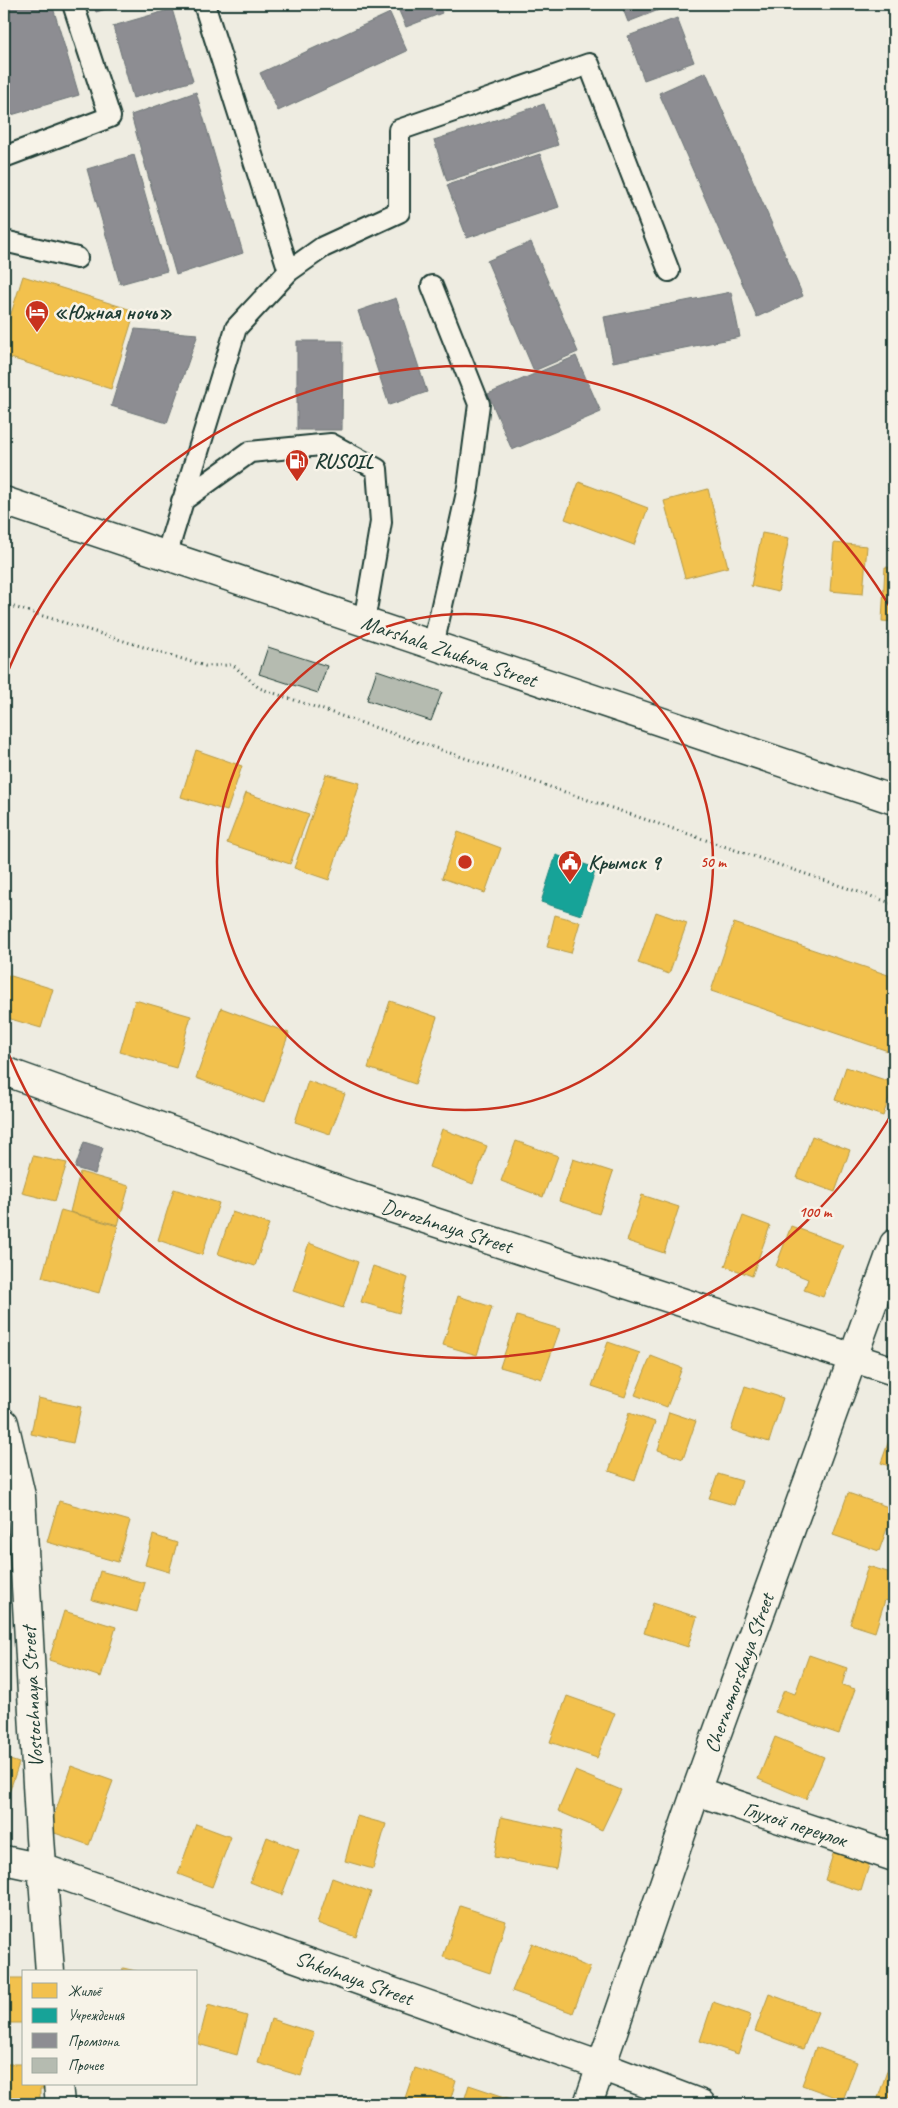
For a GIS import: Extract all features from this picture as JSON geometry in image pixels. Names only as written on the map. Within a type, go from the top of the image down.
[{"type":"street","name":"Marshala Zhukova Street","points":[[4,501],[894,800]]},
{"type":"street","name":"Dorozhnaya Street","points":[[4,1071],[354,1196],[894,1371]]},
{"type":"street","name":"Chernomorskaya Street","points":[[588,2104],[696,1791],[894,1244]]},
{"type":"street","name":"Vostochnaya Street","points":[[4,1423],[21,1496],[42,1868],[50,1970]]},
{"type":"street","name":"Глухой переулок","points":[[696,1791],[894,1857]]},
{"type":"street","name":"Shkolnaya Street","points":[[4,1860],[42,1868],[601,2066],[701,2104]]},
{"type":"street","points":[[58,2086],[60,2104]]},
{"type":"lane","points":[[4,157],[110,117],[73,4]]},
{"type":"lane","points":[[204,4],[289,271]]},
{"type":"lane","points":[[166,556],[236,328],[289,271],[323,247],[399,212],[399,130],[589,64],[668,271]]},
{"type":"lane","points":[[4,241],[77,258]]},
{"type":"lane","points":[[432,286],[479,404],[468,488],[434,646]]},
{"type":"lane","points":[[182,501],[250,452],[331,444],[377,469],[381,522],[364,622]]},
{"type":"path","points":[[4,604],[205,666],[233,665],[259,688],[894,904]]},
{"type":"building: Жильё","points":[[23,276],[135,311],[111,389],[4,356],[4,322],[8,323]]},
{"type":"building: Жильё","points":[[579,482],[648,508],[634,545],[565,519]]},
{"type":"building: Жильё","points":[[708,489],[728,567],[685,578],[664,501]]},
{"type":"building: Жильё","points":[[762,533],[789,538],[778,592],[751,586]]},
{"type":"building: Жильё","points":[[834,543],[867,546],[863,594],[830,591]]},
{"type":"building: Жильё","points":[[885,567],[894,568],[894,622],[882,621]]},
{"type":"building: Жильё","points":[[196,750],[242,766],[227,811],[181,797]]},
{"type":"building: Жильё","points":[[326,774],[360,783],[329,880],[294,868]]},
{"type":"building: Жильё","points":[[246,793],[309,814],[290,864],[227,843]]},
{"type":"building: Жильё","points":[[458,832],[501,848],[485,893],[442,878]]},
{"type":"building: Жильё","points":[[656,912],[687,923],[669,974],[638,963]]},
{"type":"building: Жильё","points":[[555,915],[580,922],[571,953],[547,947]]},
{"type":"building: Жильё","points":[[734,923],[894,977],[894,1053],[711,991]]},
{"type":"building: Жильё","points":[[8,975],[53,989],[41,1028],[4,1017],[4,990]]},
{"type":"building: Жильё","points":[[135,1000],[191,1016],[176,1068],[120,1052]]},
{"type":"building: Жильё","points":[[390,1001],[437,1017],[415,1084],[368,1068]]},
{"type":"building: Жильё","points":[[221,1008],[289,1033],[264,1103],[196,1078]]},
{"type":"building: Жильё","points":[[846,1067],[894,1083],[883,1116],[835,1100]]},
{"type":"building: Жильё","points":[[308,1081],[345,1094],[330,1134],[295,1122]]},
{"type":"building: Жильё","points":[[442,1129],[487,1146],[473,1184],[429,1167]]},
{"type":"building: Жильё","points":[[812,1136],[850,1150],[835,1192],[797,1178]]},
{"type":"building: Жильё","points":[[516,1141],[558,1156],[543,1197],[501,1181]]},
{"type":"building: Жильё","points":[[33,1156],[67,1163],[55,1201],[22,1193]]},
{"type":"building: Жильё","points":[[573,1159],[613,1172],[599,1214],[559,1201]]},
{"type":"building: Жильё","points":[[80,1172],[129,1186],[118,1225],[70,1212]]},
{"type":"building: Жильё","points":[[174,1189],[219,1203],[202,1255],[158,1240]]},
{"type":"building: Жильё","points":[[642,1195],[679,1207],[664,1253],[627,1241]]},
{"type":"building: Жильё","points":[[61,1210],[118,1226],[99,1293],[42,1277]]},
{"type":"building: Жильё","points":[[232,1212],[269,1224],[255,1266],[218,1254]]},
{"type":"building: Жильё","points":[[743,1216],[770,1226],[752,1276],[725,1266]]},
{"type":"building: Жильё","points":[[791,1226],[843,1245],[823,1297],[804,1290],[808,1279],[776,1266]]},
{"type":"building: Жильё","points":[[309,1243],[358,1262],[343,1308],[293,1291]]},
{"type":"building: Жильё","points":[[373,1266],[408,1278],[399,1313],[361,1302]]},
{"type":"building: Жильё","points":[[458,1296],[492,1307],[477,1355],[443,1345]]},
{"type":"building: Жильё","points":[[517,1316],[560,1329],[542,1379],[500,1367]]},
{"type":"building: Жильё","points":[[608,1342],[640,1353],[625,1397],[592,1386]]},
{"type":"building: Жильё","points":[[651,1356],[682,1368],[667,1407],[635,1395]]},
{"type":"building: Жильё","points":[[745,1386],[783,1398],[769,1442],[731,1430]]},
{"type":"building: Жильё","points":[[38,1398],[81,1407],[73,1443],[31,1434]]},
{"type":"building: Жильё","points":[[669,1412],[696,1421],[683,1459],[658,1450]]},
{"type":"building: Жильё","points":[[629,1413],[655,1422],[635,1480],[609,1471]]},
{"type":"building: Жильё","points":[[894,1426],[894,1468],[881,1463]]},
{"type":"building: Жильё","points":[[718,1474],[742,1481],[734,1505],[709,1498]]},
{"type":"building: Жильё","points":[[848,1493],[894,1509],[879,1551],[833,1535]]},
{"type":"building: Жильё","points":[[59,1501],[130,1521],[118,1562],[47,1542]]},
{"type":"building: Жильё","points":[[153,1535],[177,1543],[169,1572],[145,1565]]},
{"type":"building: Жильё","points":[[868,1566],[894,1574],[894,1603],[885,1600],[875,1632],[850,1624]]},
{"type":"building: Жильё","points":[[100,1571],[145,1583],[137,1612],[92,1600]]},
{"type":"building: Жильё","points":[[653,1603],[697,1617],[688,1647],[644,1633]]},
{"type":"building: Жильё","points":[[64,1611],[116,1627],[101,1677],[49,1660]]},
{"type":"building: Жильё","points":[[809,1655],[847,1668],[842,1685],[855,1689],[839,1734],[775,1712],[784,1690],[795,1694]]},
{"type":"building: Жильё","points":[[567,1696],[615,1713],[597,1758],[550,1742]]},
{"type":"building: Жильё","points":[[775,1737],[824,1757],[806,1799],[758,1779]]},
{"type":"building: Жильё","points":[[4,1758],[19,1763],[4,1808]]},
{"type":"building: Жильё","points":[[71,1766],[113,1781],[89,1845],[49,1831]]},
{"type":"building: Жильё","points":[[575,1771],[621,1790],[602,1830],[558,1811]]},
{"type":"building: Жильё","points":[[357,1816],[386,1824],[373,1869],[345,1861]]},
{"type":"building: Жильё","points":[[501,1817],[563,1830],[556,1869],[494,1857]]},
{"type":"building: Жильё","points":[[196,1824],[231,1837],[212,1887],[178,1874]]},
{"type":"building: Жильё","points":[[267,1837],[299,1850],[282,1895],[250,1882]]},
{"type":"building: Жильё","points":[[834,1851],[870,1862],[861,1891],[825,1880]]},
{"type":"building: Жильё","points":[[332,1878],[371,1892],[356,1937],[317,1923]]},
{"type":"building: Жильё","points":[[460,1906],[506,1921],[490,1973],[443,1957]]},
{"type":"building: Жильё","points":[[532,1943],[590,1968],[573,2013],[512,1991]]},
{"type":"building: Жильё","points":[[4,1978],[22,1978],[22,2023],[5,2023]]},
{"type":"building: Жильё","points":[[769,1994],[818,2012],[803,2049],[755,2031]]},
{"type":"building: Жильё","points":[[713,2002],[751,2015],[738,2054],[700,2041]]},
{"type":"building: Жильё","points":[[208,2005],[247,2016],[237,2055],[198,2044]]},
{"type":"building: Жильё","points":[[271,2019],[314,2033],[301,2076],[258,2063]]},
{"type":"building: Жильё","points":[[816,2047],[857,2062],[843,2100],[802,2085]]},
{"type":"building: Жильё","points":[[4,2064],[22,2064],[22,2086],[48,2086],[48,2089],[40,2089],[40,2104],[4,2104]]},
{"type":"building: Жильё","points":[[415,2068],[456,2081],[449,2104],[403,2104]]},
{"type":"building: Жильё","points":[[888,2068],[894,2070],[894,2104],[876,2104]]},
{"type":"building: Жильё","points":[[469,2085],[514,2100],[512,2104],[463,2104]]},
{"type":"building: Учреждения","points":[[556,855],[596,868],[581,915],[541,902]]},
{"type":"building: Промзона","points":[[4,4],[52,4],[79,95],[8,116],[4,100]]},
{"type":"building: Промзона","points":[[93,4],[123,4],[96,12]]},
{"type":"building: Промзона","points":[[396,4],[438,4],[442,13],[406,27]]},
{"type":"building: Промзона","points":[[621,4],[668,4],[669,6],[628,22]]},
{"type":"building: Промзона","points":[[172,9],[193,81],[133,98],[113,26]]},
{"type":"building: Промзона","points":[[390,13],[407,51],[278,111],[260,73]]},
{"type":"building: Промзона","points":[[677,18],[694,62],[644,80],[628,36]]},
{"type":"building: Промзона","points":[[706,72],[803,296],[757,317],[659,93]]},
{"type":"building: Промзона","points":[[196,92],[243,253],[176,275],[131,115]]},
{"type":"building: Промзона","points":[[544,104],[558,145],[447,181],[434,140]]},
{"type":"building: Промзона","points":[[540,154],[559,207],[467,238],[447,185]]},
{"type":"building: Промзона","points":[[134,155],[167,271],[120,284],[87,169]]},
{"type":"building: Промзона","points":[[531,242],[578,352],[534,371],[487,261]]},
{"type":"building: Промзона","points":[[731,292],[740,337],[613,362],[604,317]]},
{"type":"building: Промзона","points":[[396,298],[427,392],[389,405],[358,311]]},
{"type":"building: Промзона","points":[[135,329],[198,334],[167,423],[111,406]]},
{"type":"building: Промзона","points":[[297,341],[343,341],[342,430],[297,430]]},
{"type":"building: Промзона","points":[[576,356],[601,412],[512,450],[488,394]]},
{"type":"building: Промзона","points":[[84,1142],[103,1148],[95,1174],[75,1168]]},
{"type":"building: Прочее","points":[[268,647],[327,666],[318,693],[259,674]]},
{"type":"building: Прочее","points":[[377,670],[442,692],[431,721],[367,700]]},
{"type":"place","name":"«Южная ночь»","points":[[37,333]]},
{"type":"place","name":"RUSOIL","points":[[297,482]]},
{"type":"place","name":"Крымск 9","points":[[570,883]]}]
